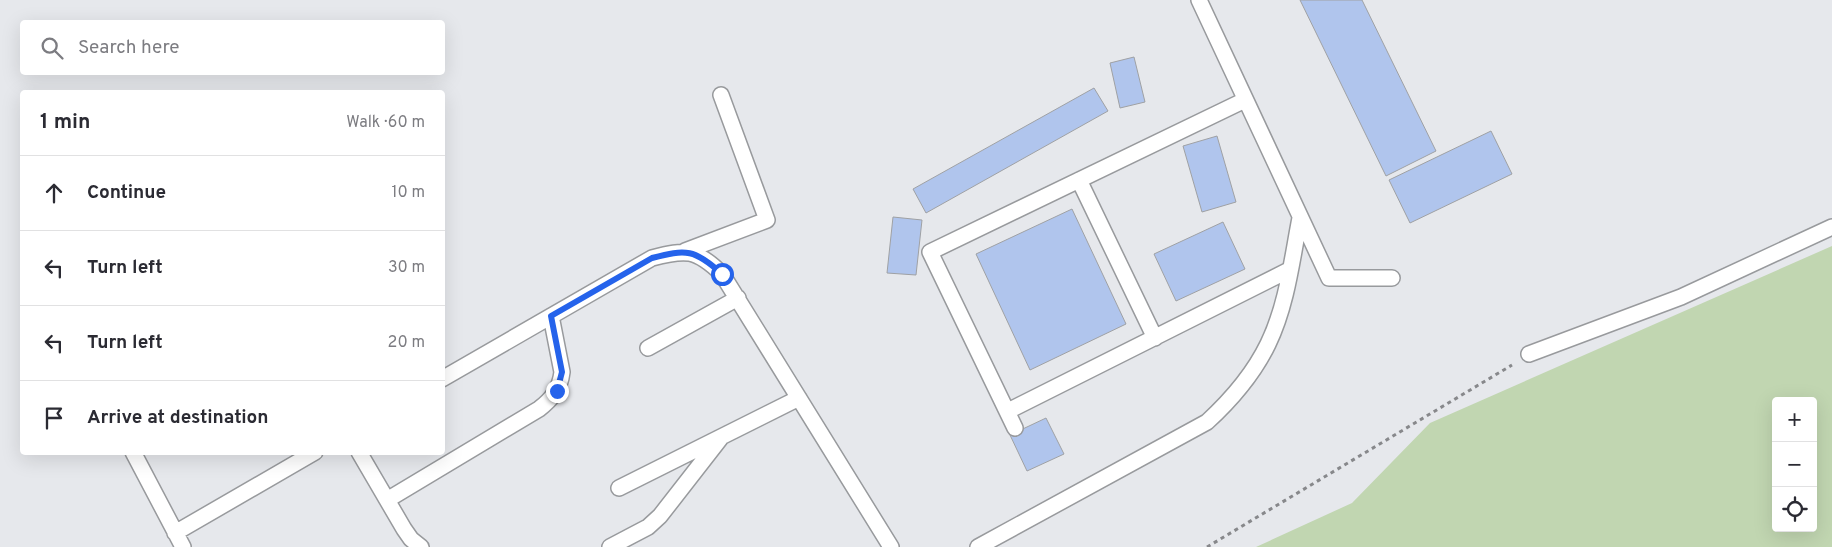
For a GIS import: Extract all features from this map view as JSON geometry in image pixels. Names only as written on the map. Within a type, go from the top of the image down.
[{"type":"lane","points":[[1199,0],[1244,100],[1329,278],[1392,278]]},
{"type":"lane","points":[[445,377],[652,258],[685,251],[767,220],[721,95]]},
{"type":"lane","points":[[1015,428],[930,252],[1244,100]]},
{"type":"lane","points":[[1079,180],[1155,338]]},
{"type":"lane","points":[[978,547],[1207,422],[1239,390],[1260,360],[1277,321],[1283,302],[1300,218]]},
{"type":"lane","points":[[1529,354],[1681,297],[1832,227]]},
{"type":"lane","points":[[685,251],[711,263],[722,274],[892,547]]},
{"type":"lane","points":[[1008,411],[1289,270]]},
{"type":"lane","points":[[648,348],[738,298]]},
{"type":"lane","points":[[387,500],[539,409],[549,401],[557,391],[562,372],[551,316]]},
{"type":"lane","points":[[618,488],[799,398]]},
{"type":"lane","points":[[610,547],[648,527],[660,516],[722,436]]},
{"type":"lane","points":[[135,455],[183,547]]},
{"type":"lane","points":[[175,533],[310,455]]},
{"type":"lane","points":[[362,455],[404,529],[411,539],[421,547]]},
{"type":"path","points":[[1207,547],[1529,354]]},
{"type":"green space","points":[[1832,246],[1832,547],[1256,547],[1352,503],[1430,423]]},
{"type":"building","points":[[1300,0],[1362,0],[1436,151],[1386,176]]},
{"type":"building","points":[[1134,57],[1145,102],[1120,108],[1110,63]]},
{"type":"building","points":[[1094,88],[1108,111],[926,213],[913,189]]},
{"type":"building","points":[[1491,131],[1512,174],[1410,223],[1389,180]]},
{"type":"building","points":[[1217,136],[1236,202],[1202,212],[1183,146]]},
{"type":"building","points":[[1072,209],[1126,324],[1030,370],[976,254]]},
{"type":"building","points":[[893,217],[922,220],[916,275],[887,273]]},
{"type":"building","points":[[1223,222],[1245,269],[1176,301],[1154,254]]},
{"type":"building","points":[[1046,418],[1064,454],[1027,471],[1010,435]]},
{"type":"route","points":[[557,391],[562,372],[551,316],[652,258],[668,254],[685,251],[711,263],[722,274]]}]
